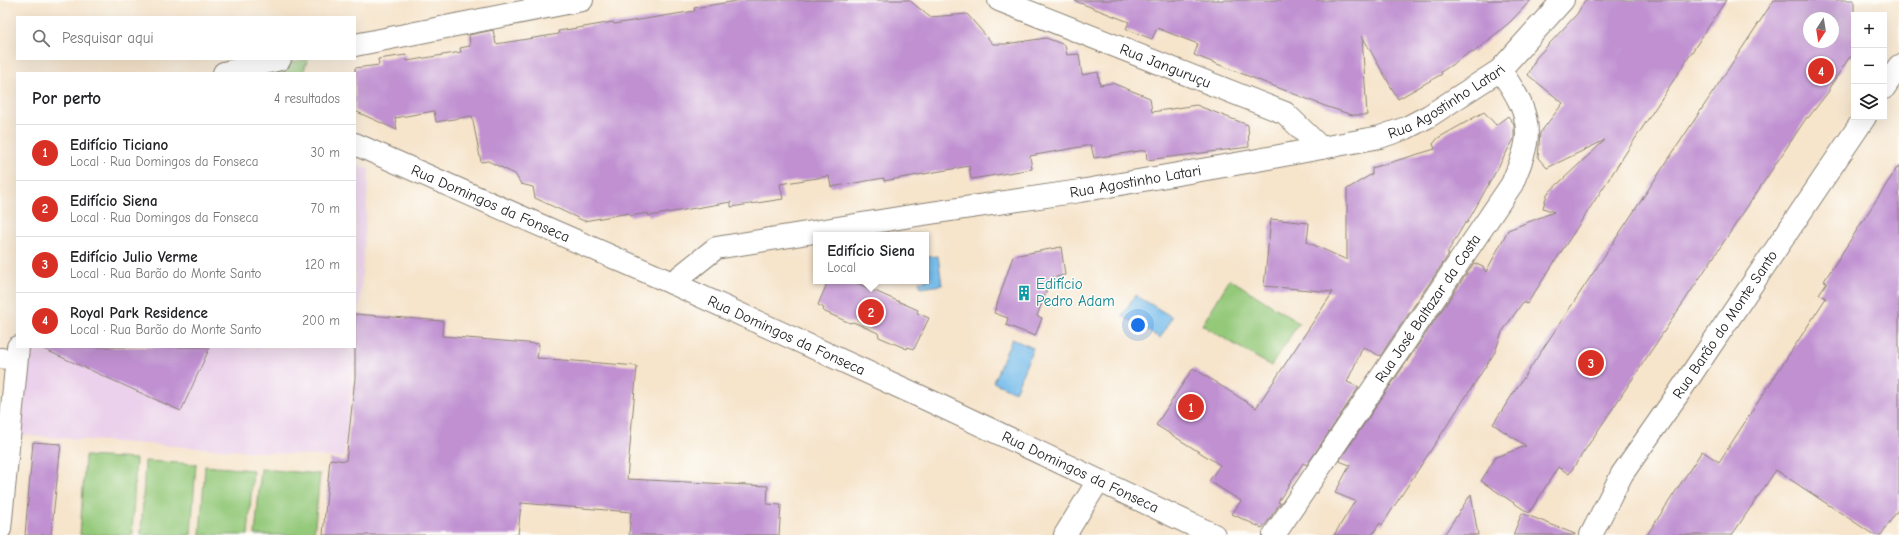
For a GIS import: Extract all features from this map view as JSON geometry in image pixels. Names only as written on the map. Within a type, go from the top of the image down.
[{"type":"street","points":[[356,45],[582,0]]},
{"type":"street","name":"Rua Janguruçu","points":[[999,0],[1285,114],[1321,148]]},
{"type":"street","name":"Rua Agostinho Latari","points":[[672,283],[716,248],[916,215],[1080,191],[1380,137],[1406,128],[1429,116],[1500,70],[1563,0]]},
{"type":"street","points":[[228,72],[276,60]]},
{"type":"street","points":[[1887,84],[1899,66]]},
{"type":"street","name":"Rua José Baltazar da Costa","points":[[1274,535],[1512,184],[1526,142],[1526,121],[1518,99],[1500,70]]},
{"type":"street","name":"Rua Barão do Monte Santo","points":[[1591,535],[1622,474],[1678,394],[1863,120]]},
{"type":"street","name":"Rua Domingos da Fonseca","points":[[356,144],[672,283],[1214,535]]},
{"type":"street","points":[[0,529],[11,355]]},
{"type":"street","points":[[1065,535],[1098,481]]},
{"type":"shaded area","points":[[356,163],[369,169],[356,341]]},
{"type":"shaded area","points":[[24,348],[355,348],[344,458],[19,435]]},
{"type":"green space","points":[[308,60],[303,72],[277,72],[276,70],[282,64]]},
{"type":"green space","points":[[1230,279],[1299,323],[1271,366],[1202,325]]},
{"type":"green space","points":[[85,456],[136,459],[132,535],[80,535]]},
{"type":"green space","points":[[145,461],[196,464],[191,535],[141,535]]},
{"type":"green space","points":[[205,466],[253,470],[248,535],[200,535]]},
{"type":"green space","points":[[261,469],[320,474],[314,535],[255,535]]},
{"type":"water","points":[[938,256],[942,285],[921,288],[920,284],[929,284],[929,257]]},
{"type":"water","points":[[1135,295],[1172,317],[1160,338],[1122,316]]},
{"type":"water","points":[[1012,339],[1033,348],[1015,392],[993,382]]},
{"type":"building","points":[[742,0],[909,0],[930,17],[967,14],[993,44],[1006,44],[1046,38],[1065,45],[1067,55],[1079,54],[1082,75],[1098,72],[1100,85],[1112,83],[1150,98],[1152,112],[1196,105],[1248,125],[1249,147],[1147,160],[1146,150],[1094,158],[1091,145],[1030,156],[1032,169],[971,179],[969,166],[884,181],[884,178],[831,187],[829,176],[780,184],[783,199],[731,207],[731,202],[649,216],[648,213],[630,216],[629,213],[584,221],[535,198],[533,187],[521,184],[515,174],[488,161],[481,162],[472,116],[436,122],[434,111],[395,118],[397,130],[356,111],[355,68],[379,65],[378,59],[406,55],[407,61],[461,52],[460,48],[470,46],[469,35],[493,30],[496,44],[559,34],[558,31],[695,11],[694,8]]},
{"type":"building","points":[[1075,0],[1531,0],[1510,22],[1473,53],[1472,51],[1441,72],[1442,74],[1398,99],[1362,36],[1367,115],[1352,115],[1194,55],[1198,44],[1157,28],[1152,39],[1126,29],[1129,22]]},
{"type":"building","points":[[1585,0],[1726,0],[1527,304],[1523,302],[1502,332],[1495,352],[1382,525],[1380,523],[1372,535],[1334,535],[1355,501],[1335,493],[1350,465],[1339,461],[1474,263],[1483,267],[1486,272],[1508,230],[1554,212],[1543,208],[1547,194],[1605,140],[1547,168],[1538,158],[1540,133],[1563,103],[1528,75],[1536,58],[1577,14]]},
{"type":"building","points":[[1774,0],[1854,0],[1854,12],[1851,12],[1851,57],[1829,88],[1829,91],[1808,118],[1807,117],[1569,474],[1558,467],[1529,513],[1481,481],[1496,457],[1526,446],[1493,424]]},
{"type":"building","points":[[1484,112],[1496,125],[1508,116],[1514,124],[1514,139],[1467,223],[1465,223],[1447,253],[1449,254],[1380,356],[1363,347],[1347,382],[1359,387],[1307,465],[1303,463],[1278,502],[1280,503],[1268,521],[1262,528],[1232,514],[1241,501],[1209,481],[1220,465],[1156,425],[1193,368],[1256,408],[1333,292],[1264,286],[1271,219],[1309,223],[1307,242],[1347,260],[1347,189],[1372,174],[1372,168],[1435,149],[1433,144],[1438,138]]},
{"type":"building","points":[[1899,165],[1899,508],[1881,535],[1874,535],[1776,470],[1732,535],[1647,535],[1702,451],[1719,462],[1826,298],[1819,294],[1827,282],[1824,281]]},
{"type":"building","name":"Edifício Pedro Adam","points":[[1061,247],[1065,275],[1051,278],[1037,316],[1042,318],[1035,336],[1006,325],[1008,318],[994,313],[1013,256]]},
{"type":"building","points":[[827,284],[859,284],[918,310],[917,313],[929,318],[914,349],[908,347],[907,349],[879,337],[878,333],[823,311],[824,308],[818,305]]},
{"type":"building","points":[[356,314],[443,321],[442,336],[539,344],[537,358],[637,366],[627,479],[768,486],[767,504],[781,505],[779,535],[629,535],[631,512],[521,503],[518,535],[323,535],[330,459],[346,461],[355,378]]},
{"type":"building","points":[[41,348],[210,348],[181,411]]},
{"type":"building","points":[[33,442],[61,444],[51,535],[25,535]]},
{"type":"building","points":[[1471,494],[1478,535],[1444,535]]},
{"type":"building","points":[[1522,513],[1575,534],[1575,535],[1513,535]]},
{"type":"place","name":"Royal Park Residence","points":[[1821,71]]},
{"type":"place","name":"Edifício Pedro Adam","points":[[1024,293]]},
{"type":"place","name":"Edifício Siena","points":[[871,312]]},
{"type":"place","name":"Edifício Julio Verme","points":[[1591,363]]},
{"type":"place","name":"Edifício Ticiano","points":[[1191,407]]}]
